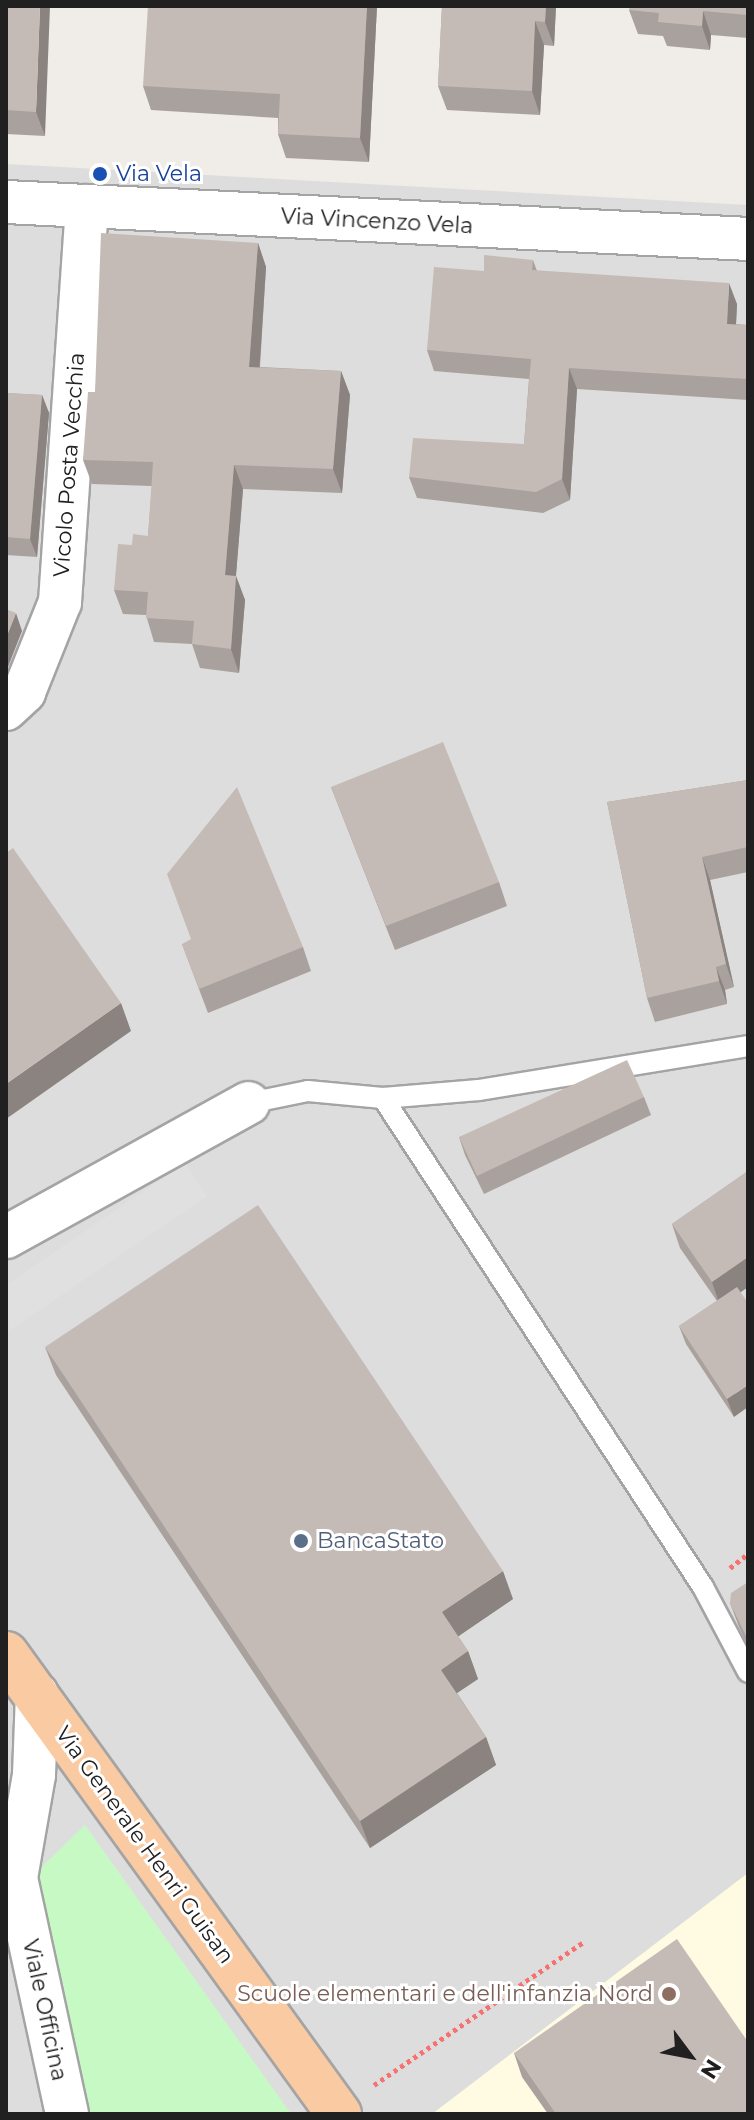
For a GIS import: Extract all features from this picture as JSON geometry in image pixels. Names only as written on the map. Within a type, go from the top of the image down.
[{"type":"main road","name":"Via Generale Henri Guisan","points":[[6,1654],[338,2112]]},
{"type":"street","name":"Via Vincenzo Vela","points":[[6,202],[748,239]]},
{"type":"street","name":"Vicolo Posta Vecchia","points":[[6,709],[24,692],[60,602],[87,206]]},
{"type":"street","points":[[6,1237],[249,1103]]},
{"type":"street","points":[[11,1870],[34,1775],[37,1694]]},
{"type":"street","name":"Viale Officina","points":[[11,1870],[67,2114]]},
{"type":"lane","points":[[249,1103],[308,1091],[383,1098],[479,1090],[748,1046]]},
{"type":"lane","points":[[383,1098],[703,1587],[748,1672]]},
{"type":"path","points":[[338,2112],[585,1941]]},
{"type":"shaded area","points":[[6,164],[748,205],[748,2114],[6,2114]]},
{"type":"shaded area","points":[[185,1163],[207,1196],[9,1331],[6,1285]]},
{"type":"shaded area","name":"Scuole elementari e dell'infanzia Nord","points":[[748,1873],[748,2114],[432,2114]]},
{"type":"green space","points":[[85,1825],[291,2114],[73,2114],[30,1878]]},
{"type":"building","points":[[6,6],[40,6],[36,112],[6,110]]},
{"type":"building","points":[[148,6],[367,6],[360,138],[278,134],[280,94],[143,86]]},
{"type":"building","points":[[442,6],[546,6],[545,22],[535,21],[532,91],[438,86]]},
{"type":"building","points":[[630,6],[748,8],[747,15],[703,11],[702,26],[658,22],[659,13],[629,10]]},
{"type":"building","points":[[101,233],[258,243],[249,367],[341,371],[333,469],[234,465],[225,575],[236,576],[231,649],[192,644],[194,621],[146,618],[148,592],[114,590],[118,544],[132,545],[133,534],[148,536],[153,462],[83,460],[88,392],[95,392]]},
{"type":"building","points":[[484,255],[533,260],[532,270],[729,283],[727,324],[748,325],[748,379],[569,368],[562,479],[536,492],[409,477],[413,438],[524,444],[531,359],[427,350],[434,267],[484,271]]},
{"type":"building","points":[[6,393],[42,395],[30,539],[6,537]]},
{"type":"building","points":[[6,609],[16,613],[6,638]]},
{"type":"building","points":[[443,742],[499,882],[386,926],[331,787]]},
{"type":"building","points":[[748,780],[748,847],[702,857],[726,964],[716,967],[719,981],[647,998],[607,802]]},
{"type":"building","points":[[237,787],[303,947],[199,989],[182,944],[191,939],[167,874]]},
{"type":"building","points":[[13,848],[121,1003],[6,1084],[6,853]]},
{"type":"building","points":[[627,1060],[644,1097],[477,1176],[459,1137]]},
{"type":"building","points":[[748,1171],[748,1257],[712,1282],[672,1224]]},
{"type":"building","points":[[258,1205],[503,1571],[442,1612],[468,1651],[441,1670],[486,1737],[360,1821],[45,1347]]},
{"type":"building","points":[[737,1287],[748,1303],[748,1385],[727,1399],[679,1326]]},
{"type":"building","points":[[748,1582],[748,1640],[730,1603],[731,1593]]},
{"type":"building","name":"Scuole elementari e dell'infanzia Nord","points":[[677,1939],[748,2042],[748,2114],[556,2114],[514,2053]]},
{"type":"place","name":"Via Vela","points":[[100,174]]},
{"type":"place","name":"BancaStato","points":[[301,1541]]},
{"type":"place","name":"Scuole elementari e dell'infanzia Nord","points":[[669,1994]]}]
